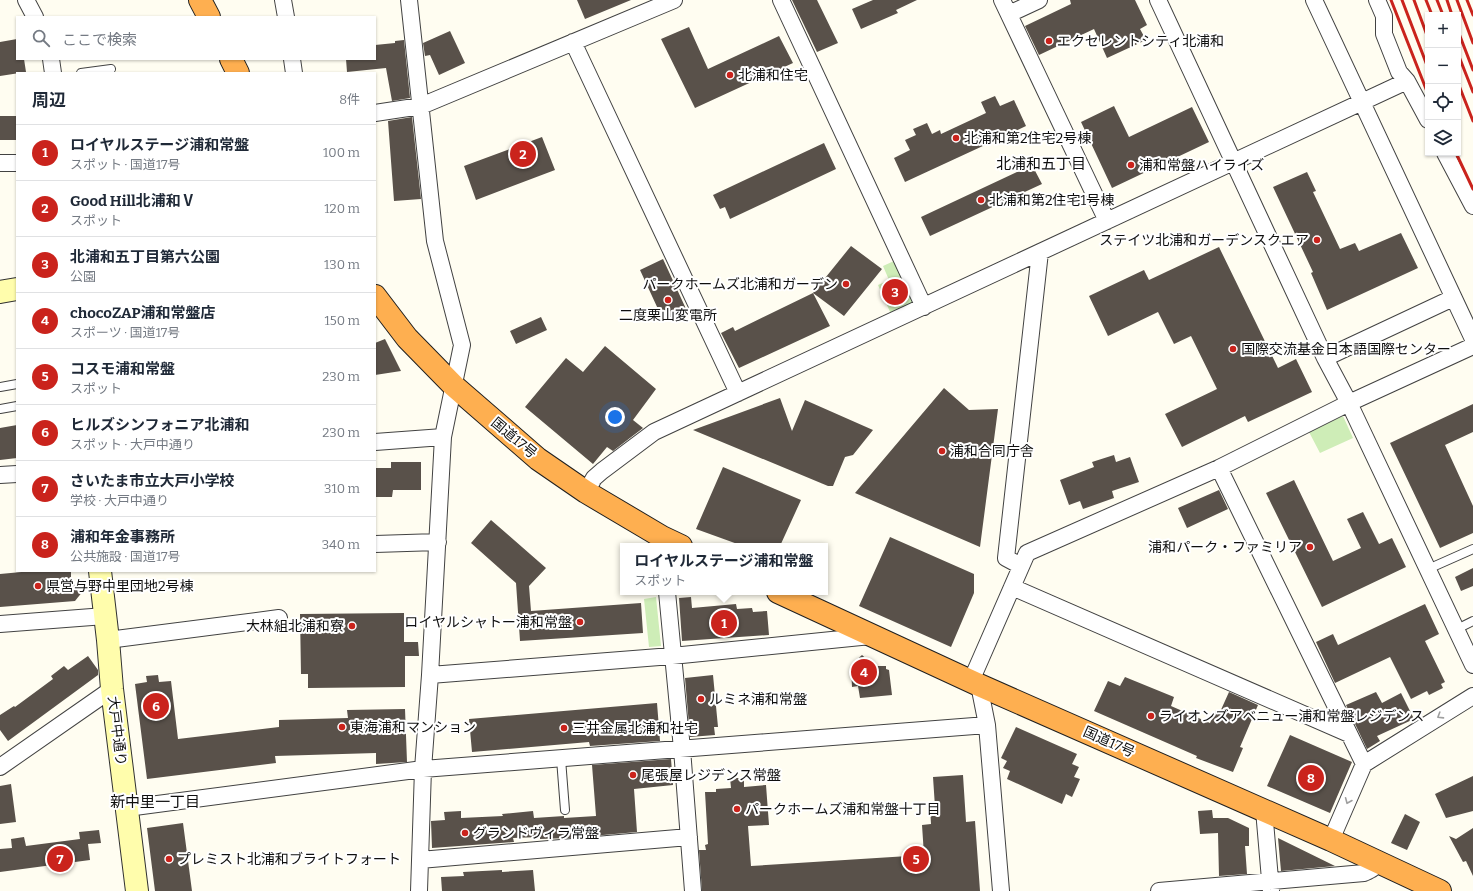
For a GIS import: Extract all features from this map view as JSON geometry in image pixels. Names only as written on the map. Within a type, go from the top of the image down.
[{"type":"highway","points":[[200,0],[208,16]]},
{"type":"highway","points":[[231,60],[237,72]]},
{"type":"highway","name":"国道17号","points":[[376,297],[407,338],[454,386],[538,459],[586,492],[669,543]]},
{"type":"highway","name":"国道17号","points":[[784,595],[975,683],[1264,810],[1440,891]]},
{"type":"street","points":[[26,0],[34,16]]},
{"type":"street","points":[[283,0],[286,16]]},
{"type":"street","points":[[409,0],[435,241],[462,345],[443,437],[430,675],[423,769],[419,891]]},
{"type":"street","points":[[376,113],[421,106],[674,0]]},
{"type":"street","points":[[781,0],[924,307]]},
{"type":"street","points":[[1039,0],[1005,7],[1107,221]]},
{"type":"street","points":[[1158,0],[1325,358],[1349,403],[1473,665]]},
{"type":"street","points":[[1314,0],[1473,339]]},
{"type":"street","points":[[1377,0],[1384,16],[1384,34],[1399,72],[1407,81],[1425,114]]},
{"type":"street","points":[[573,42],[738,393]]},
{"type":"street","points":[[51,60],[53,72]]},
{"type":"street","points":[[292,60],[294,72]]},
{"type":"street","points":[[586,492],[594,478],[602,470],[654,432],[1407,81]]},
{"type":"street","points":[[1447,156],[1473,206]]},
{"type":"street","points":[[0,162],[16,163]]},
{"type":"street","points":[[1021,566],[1006,558],[1040,252]]},
{"type":"street","points":[[0,292],[16,289]]},
{"type":"street","points":[[1325,358],[1454,298]]},
{"type":"street","points":[[1001,891],[987,725],[975,683],[1012,587],[1027,553],[1219,468],[1349,403],[1473,346]]},
{"type":"street","points":[[376,442],[443,437]]},
{"type":"street","points":[[1219,468],[1364,764]]},
{"type":"street","points":[[0,475],[16,474]]},
{"type":"street","points":[[376,544],[438,542]]},
{"type":"street","name":"大戸中通り","points":[[100,572],[112,688],[137,891]]},
{"type":"street","points":[[1012,587],[1349,734]]},
{"type":"street","points":[[667,595],[682,749],[693,891]]},
{"type":"street","points":[[0,624],[105,616]]},
{"type":"street","points":[[108,640],[279,618]]},
{"type":"street","points":[[430,675],[672,656],[871,636]]},
{"type":"street","points":[[0,767],[112,688]]},
{"type":"street","points":[[1331,840],[1364,764],[1473,696]]},
{"type":"street","points":[[127,808],[423,769],[987,725]]},
{"type":"street","points":[[1264,810],[1271,886]]},
{"type":"street","points":[[420,860],[689,837]]},
{"type":"street","points":[[1160,891],[1271,886],[1364,873],[1371,870],[1377,862]]},
{"type":"lane","points":[[88,72],[111,69]]},
{"type":"lane","points":[[0,386],[16,384]]},
{"type":"lane","points":[[0,409],[16,406]]},
{"type":"lane","points":[[1428,569],[1473,549]]},
{"type":"lane","points":[[1457,629],[1473,621]]},
{"type":"lane","points":[[561,759],[565,810]]},
{"type":"green space","points":[[894,261],[913,299],[911,306],[891,314],[878,285],[889,280],[883,266]]},
{"type":"green space","points":[[1343,416],[1353,438],[1320,453],[1309,432]]},
{"type":"green space","points":[[656,597],[661,646],[649,647],[644,599]]},
{"type":"building","points":[[577,0],[631,0],[585,19]]},
{"type":"building","points":[[792,0],[817,0],[838,43],[817,52]]},
{"type":"building","points":[[873,0],[917,0],[896,10],[898,13],[861,29],[852,9]]},
{"type":"building","name":"エクセレントシティ北浦和","points":[[1070,0],[1135,0],[1147,25],[1140,29],[1146,40],[1107,58],[1094,29],[1039,55],[1025,26],[1071,4]]},
{"type":"building","name":"北浦和住宅","points":[[689,27],[708,69],[779,36],[793,63],[695,108],[661,39]]},
{"type":"building","points":[[450,31],[465,63],[439,75],[430,55],[425,56],[423,43]]},
{"type":"building","points":[[16,39],[16,60],[24,60],[26,72],[16,72],[16,74],[0,76],[0,42]]},
{"type":"building","points":[[404,40],[410,98],[392,101],[386,68],[347,72],[346,60],[376,60],[376,45],[395,43],[395,41]]},
{"type":"building","name":"北浦和第2住宅2号棟","points":[[995,96],[1000,106],[1014,100],[1026,126],[905,182],[894,158],[910,150],[905,140],[916,135],[913,129],[927,123],[932,134],[940,130],[941,134],[986,113],[981,102]]},
{"type":"building","name":"浦和常盤ハイライズ","points":[[1114,106],[1129,137],[1192,107],[1209,142],[1112,188],[1081,122]]},
{"type":"building","points":[[0,116],[16,116],[16,140],[0,140]]},
{"type":"building","points":[[412,117],[421,199],[394,201],[388,121]]},
{"type":"building","points":[[542,137],[555,170],[476,200],[464,166]]},
{"type":"building","points":[[824,143],[836,169],[730,219],[725,207],[720,209],[713,195]]},
{"type":"building","name":"北浦和第2住宅1号棟","points":[[1032,165],[1042,184],[930,236],[921,217]]},
{"type":"building","name":"ステイツ北浦和ガーデンスクエア","points":[[1307,172],[1316,191],[1313,192],[1340,249],[1355,243],[1359,251],[1401,233],[1418,268],[1327,310],[1311,273],[1313,272],[1273,187]]},
{"type":"building","name":"パークホームズ北浦和ガーデン","points":[[851,246],[882,269],[844,316],[813,293]]},
{"type":"building","name":"国際交流基金日本語国際センター","points":[[1219,247],[1278,368],[1296,359],[1312,392],[1248,422],[1245,416],[1182,447],[1165,414],[1217,389],[1191,336],[1174,344],[1158,312],[1108,336],[1089,296],[1144,270],[1149,280]]},
{"type":"building","name":"二度栗山変電所","points":[[663,259],[687,311],[664,322],[640,270]]},
{"type":"building","points":[[813,293],[830,326],[739,368],[721,333],[733,327],[735,331]]},
{"type":"building","points":[[541,317],[547,330],[516,344],[510,331]]},
{"type":"building","points":[[385,339],[401,371],[376,375],[376,343]]},
{"type":"building","points":[[605,346],[656,389],[633,420],[643,428],[613,451],[607,447],[593,464],[525,407],[566,358],[583,372]]},
{"type":"building","name":"浦和合同庁舎","points":[[944,388],[969,410],[998,409],[980,547],[855,493]]},
{"type":"building","points":[[780,398],[792,431],[805,400],[873,430],[853,455],[845,457],[833,486],[828,486],[693,430]]},
{"type":"building","points":[[1473,404],[1473,432],[1445,445],[1473,506],[1473,533],[1440,548],[1390,443]]},
{"type":"building","points":[[16,425],[16,458],[0,460],[0,428]]},
{"type":"building","points":[[1114,455],[1116,462],[1130,457],[1139,482],[1112,491],[1114,498],[1083,509],[1080,501],[1069,505],[1060,480],[1094,467],[1092,462]]},
{"type":"building","points":[[391,462],[421,462],[421,490],[393,490],[392,497],[376,497],[376,468],[391,468]]},
{"type":"building","points":[[723,467],[801,500],[781,543],[735,543],[696,529]]},
{"type":"building","name":"浦和パーク・ファミリア","points":[[1294,480],[1333,561],[1361,548],[1347,519],[1363,512],[1379,544],[1392,538],[1406,567],[1322,607],[1266,493]]},
{"type":"building","points":[[1219,490],[1228,509],[1187,528],[1178,508]]},
{"type":"building","name":"ロイヤルシャトー浦和常盤","points":[[491,520],[546,568],[529,586],[531,611],[641,603],[643,633],[520,641],[516,583],[471,543]]},
{"type":"building","points":[[890,537],[974,574],[974,593],[951,647],[859,606]]},
{"type":"building","points":[[1473,568],[1473,586],[1461,591],[1455,577]]},
{"type":"building","name":"県営与野中里団地2号棟","points":[[21,572],[71,572],[71,582],[83,591],[75,601],[0,607],[0,574]]},
{"type":"building","points":[[691,597],[692,608],[736,604],[737,609],[752,608],[753,612],[767,611],[769,635],[682,641],[679,598]]},
{"type":"building","points":[[1425,604],[1439,634],[1425,641],[1445,682],[1441,684],[1443,688],[1429,695],[1427,691],[1411,699],[1390,657],[1335,683],[1316,642],[1333,634],[1338,645]]},
{"type":"building","points":[[404,613],[404,642],[418,642],[419,656],[405,656],[405,687],[308,688],[308,674],[301,674],[300,614]]},
{"type":"building","points":[[862,655],[876,666],[886,666],[886,669],[889,670],[892,695],[860,698],[858,686],[852,687],[851,665]]},
{"type":"building","points":[[88,656],[98,670],[98,675],[8,741],[0,730],[0,715],[14,706],[15,707],[53,679],[51,676],[64,666],[68,670]]},
{"type":"building","points":[[158,675],[159,682],[171,681],[178,739],[279,727],[279,720],[348,718],[347,710],[405,709],[407,762],[376,764],[376,753],[275,756],[276,763],[147,779],[135,684],[147,682],[146,676]]},
{"type":"building","name":"ルミネ浦和常盤","points":[[713,675],[718,727],[714,727],[715,735],[690,737],[685,678]]},
{"type":"building","points":[[1125,677],[1174,697],[1171,706],[1210,723],[1216,710],[1220,712],[1229,692],[1258,705],[1240,747],[1243,748],[1233,772],[1196,758],[1197,756],[1094,711],[1108,681],[1120,686]]},
{"type":"building","points":[[1376,692],[1382,703],[1401,693],[1414,719],[1377,736],[1380,741],[1367,749],[1346,705]]},
{"type":"building","name":"三井金属北浦和社宅","points":[[657,703],[660,741],[590,746],[589,742],[472,752],[469,719]]},
{"type":"building","points":[[1016,727],[1077,754],[1072,764],[1079,767],[1074,777],[1080,779],[1072,797],[1066,794],[1062,804],[1007,779],[1010,771],[1003,768],[1007,761],[1001,758]]},
{"type":"building","points":[[1290,735],[1352,762],[1330,813],[1267,786]]},
{"type":"building","points":[[671,759],[673,785],[634,789],[637,832],[569,838],[513,838],[514,842],[432,848],[431,821],[445,820],[444,812],[461,811],[461,818],[503,816],[502,814],[533,811],[534,818],[596,816],[592,765]]},
{"type":"building","points":[[963,775],[966,822],[975,821],[980,891],[702,891],[699,850],[706,850],[705,845],[708,844],[705,792],[716,792],[716,789],[731,788],[730,778],[744,778],[744,787],[766,785],[769,825],[748,826],[751,866],[924,855],[922,825],[931,824],[930,807],[935,807],[933,777]]},
{"type":"building","points":[[1473,776],[1473,811],[1446,818],[1435,794]]},
{"type":"building","points":[[11,784],[16,822],[0,824],[0,786]]},
{"type":"building","points":[[1212,810],[1213,818],[1228,818],[1249,828],[1249,846],[1245,846],[1247,874],[1219,876],[1218,833],[1200,834],[1198,811]]},
{"type":"building","points":[[1405,814],[1420,822],[1407,850],[1391,843]]},
{"type":"building","name":"プレミスト北浦和ブライトフォート","points":[[183,823],[192,891],[155,891],[147,828]]},
{"type":"building","points":[[1473,828],[1473,876],[1466,861],[1463,862],[1449,836],[1456,839]]},
{"type":"building","points":[[99,830],[101,843],[88,844],[90,860],[0,872],[0,849],[12,848],[11,839],[24,837],[26,846],[80,839],[79,832]]},
{"type":"building","points":[[1278,838],[1335,866],[1281,871]]},
{"type":"building","points":[[502,870],[502,872],[533,870],[535,891],[442,891],[441,877],[464,876],[463,872]]},
{"type":"railway","points":[[1391,0],[1425,86]]},
{"type":"railway","points":[[1402,0],[1425,60]]},
{"type":"railway","points":[[1414,0],[1425,30]]},
{"type":"railway","points":[[1426,0],[1431,12]]},
{"type":"railway","points":[[1437,0],[1442,12]]},
{"type":"railway","points":[[1447,0],[1451,12]]},
{"type":"railway","points":[[1457,0],[1473,43]]},
{"type":"railway","points":[[1467,0],[1473,15]]},
{"type":"railway","points":[[1461,39],[1473,70]]},
{"type":"railway","points":[[1461,62],[1473,92]]},
{"type":"railway","points":[[1458,84],[1473,121]]},
{"type":"railway","points":[[1457,156],[1473,189]]},
{"type":"place","name":"エクセレントシティ北浦和","points":[[1049,41]]},
{"type":"place","name":"北浦和住宅","points":[[730,75]]},
{"type":"place","name":"北浦和第2住宅2号棟","points":[[956,138]]},
{"type":"place","name":"Good Hill北浦和Ⅴ","points":[[523,154]]},
{"type":"place","name":"浦和常盤ハイライズ","points":[[1131,165]]},
{"type":"place","name":"北浦和第2住宅1号棟","points":[[981,200]]},
{"type":"place","name":"ステイツ北浦和ガーデンスクエア","points":[[1317,240]]},
{"type":"place","name":"パークホームズ北浦和ガーデン","points":[[846,284]]},
{"type":"place","name":"北浦和五丁目第六公園","points":[[895,292]]},
{"type":"place","name":"二度栗山変電所","points":[[668,300]]},
{"type":"place","name":"国際交流基金日本語国際センター","points":[[1233,349]]},
{"type":"place","name":"浦和合同庁舎","points":[[942,451]]},
{"type":"place","name":"浦和パーク・ファミリア","points":[[1310,547]]},
{"type":"place","name":"県営与野中里団地2号棟","points":[[38,586]]},
{"type":"place","name":"ロイヤルシャトー浦和常盤","points":[[580,622]]},
{"type":"place","name":"ロイヤルステージ浦和常盤","points":[[724,623]]},
{"type":"place","name":"大林組北浦和寮","points":[[352,626]]},
{"type":"place","name":"chocoZAP浦和常盤店","points":[[864,672]]},
{"type":"place","name":"ルミネ浦和常盤","points":[[701,699]]},
{"type":"place","name":"ヒルズシンフォニア北浦和","points":[[156,706]]},
{"type":"place","name":"ライオンズアベニュー浦和常盤レジデンス","points":[[1151,716]]},
{"type":"place","name":"東海浦和マンション","points":[[342,727]]},
{"type":"place","name":"三井金属北浦和社宅","points":[[564,728]]},
{"type":"place","name":"尾張屋レジデンス常盤","points":[[633,775]]},
{"type":"place","name":"浦和年金事務所","points":[[1311,778]]},
{"type":"place","name":"パークホームズ浦和常盤十丁目","points":[[737,809]]},
{"type":"place","name":"グランドヴィラ常盤","points":[[465,833]]},
{"type":"place","name":"さいたま市立大戸小学校","points":[[60,859]]},
{"type":"place","name":"プレミスト北浦和ブライトフォート","points":[[169,859]]},
{"type":"place","name":"コスモ浦和常盤","points":[[916,859]]},
{"type":"district","name":"北浦和五丁目","points":[[1041,164]]},
{"type":"district","name":"新中里一丁目","points":[[155,802]]}]
